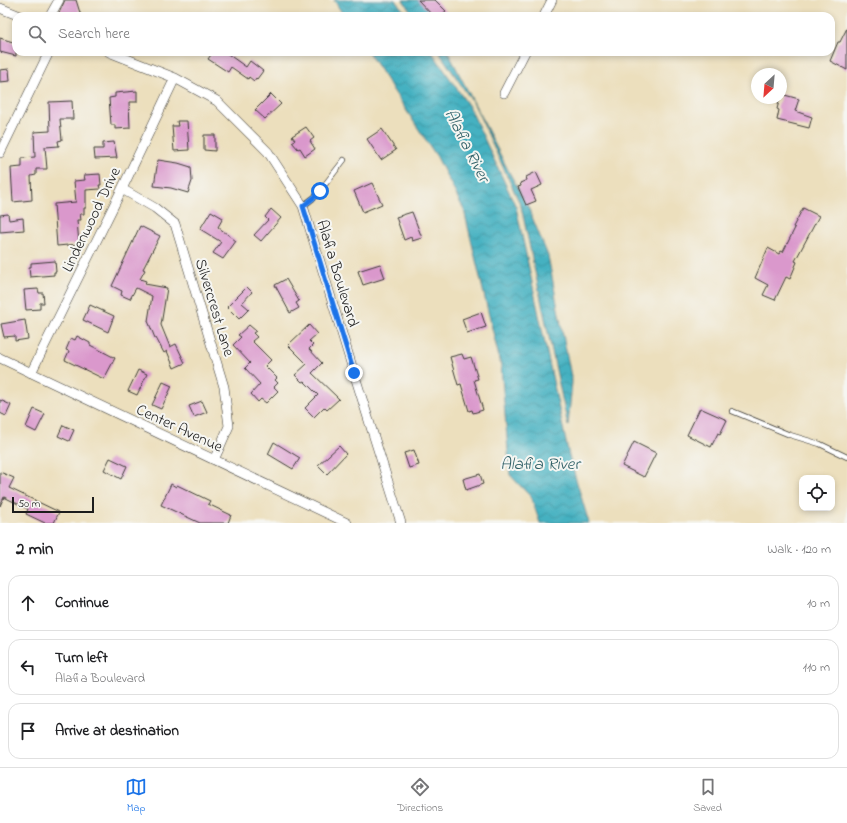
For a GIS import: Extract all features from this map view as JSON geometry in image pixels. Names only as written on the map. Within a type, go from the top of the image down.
[{"type":"street","points":[[52,12],[58,0]]},
{"type":"street","points":[[546,12],[552,0]]},
{"type":"street","points":[[0,8],[12,13]]},
{"type":"street","points":[[0,153],[47,56]]},
{"type":"street","name":"Alafia Boulevard","points":[[119,56],[175,78],[218,101],[268,152],[303,206],[401,523]]},
{"type":"street","points":[[504,93],[524,56]]},
{"type":"street","name":"Lindenwood Drive","points":[[31,373],[175,78]]},
{"type":"street","name":"Silvercrest Lane","points":[[122,189],[155,208],[175,224],[224,387],[229,426],[214,460]]},
{"type":"street","name":"Center Avenue","points":[[0,358],[347,523]]},
{"type":"lane","points":[[303,206],[316,196],[344,160]]},
{"type":"lane","points":[[732,411],[790,435],[820,444],[847,457]]},
{"type":"water","points":[[334,0],[395,0],[405,12],[342,12]]},
{"type":"water","points":[[403,0],[423,0],[429,12],[411,12]]},
{"type":"water","name":"Alafia River","points":[[371,56],[435,56],[470,108],[516,207],[569,456],[589,523],[540,523],[531,497],[510,475],[501,366],[464,210],[437,157]]},
{"type":"water","points":[[442,56],[450,56],[528,207],[548,256],[572,382],[568,426],[521,206],[474,104]]},
{"type":"building","points":[[65,0],[76,0],[80,12],[59,12]]},
{"type":"building","points":[[418,0],[435,0],[446,11],[445,12],[429,12]]},
{"type":"building","points":[[847,28],[847,70],[830,61],[832,56],[835,56],[835,49],[838,42],[840,42]]},
{"type":"building","points":[[0,38],[12,42],[12,55],[0,52]]},
{"type":"building","points":[[210,56],[231,56],[246,67],[250,61],[263,71],[254,81],[249,77],[248,79],[231,67],[228,72],[208,59]]},
{"type":"building","points":[[9,69],[10,81],[0,82],[0,70]]},
{"type":"building","points":[[137,91],[137,102],[129,102],[130,128],[115,129],[115,125],[111,125],[109,98],[115,97],[115,93]]},
{"type":"building","points":[[271,94],[281,104],[265,119],[255,110]]},
{"type":"building","points":[[787,96],[799,99],[795,111],[812,117],[809,128],[777,120],[779,110],[777,109],[778,104],[787,104]]},
{"type":"building","points":[[72,101],[73,119],[60,119],[62,140],[58,141],[59,146],[45,147],[47,169],[36,169],[36,175],[31,176],[32,200],[13,202],[11,168],[22,167],[22,158],[35,157],[34,132],[50,131],[49,102]]},
{"type":"building","points":[[177,121],[187,121],[189,150],[174,151],[172,126],[178,126]]},
{"type":"building","points":[[306,127],[314,138],[310,141],[315,149],[305,156],[300,148],[298,149],[292,142],[295,140],[292,136]]},
{"type":"building","points":[[382,129],[396,150],[381,160],[367,139]]},
{"type":"building","points":[[204,135],[215,135],[215,151],[204,150]]},
{"type":"building","points":[[114,142],[117,158],[95,159],[94,149],[103,149],[103,143]]},
{"type":"building","points":[[158,160],[178,163],[191,167],[192,181],[188,193],[171,188],[154,186]]},
{"type":"building","points":[[536,172],[542,185],[531,190],[536,201],[526,205],[518,187],[521,186],[520,183],[527,180],[526,177]]},
{"type":"building","points":[[100,174],[100,189],[86,190],[86,208],[84,208],[84,214],[80,214],[81,220],[77,220],[79,244],[57,246],[54,204],[76,202],[74,181],[85,180],[84,175]]},
{"type":"building","points":[[372,183],[382,204],[363,212],[354,191]]},
{"type":"building","points":[[803,208],[819,216],[795,261],[797,262],[790,279],[786,277],[775,300],[763,295],[768,285],[755,278],[768,248],[779,254],[781,251],[783,252],[795,228],[793,227]]},
{"type":"building","points":[[271,209],[281,218],[261,241],[254,235],[268,220],[265,217]]},
{"type":"building","points":[[211,211],[223,218],[218,227],[236,241],[223,259],[213,253],[221,242],[200,229]]},
{"type":"building","points":[[412,212],[422,238],[412,241],[411,237],[404,240],[396,217]]},
{"type":"building","points":[[8,214],[9,220],[23,218],[24,230],[0,232],[0,215]]},
{"type":"building","points":[[140,226],[160,236],[143,269],[145,270],[140,279],[146,281],[145,284],[167,288],[161,325],[170,347],[176,344],[185,363],[174,368],[167,351],[164,353],[155,338],[148,321],[152,296],[136,288],[130,299],[121,295],[122,291],[112,286]]},
{"type":"building","points":[[55,261],[56,272],[54,272],[54,275],[30,277],[29,267],[31,267],[31,263]]},
{"type":"building","points":[[380,264],[385,278],[363,285],[358,271]]},
{"type":"building","points":[[286,279],[299,301],[296,303],[299,308],[290,313],[275,285]]},
{"type":"building","points":[[247,287],[252,292],[242,303],[249,309],[239,319],[227,307]]},
{"type":"building","points":[[38,289],[39,293],[43,293],[44,303],[40,303],[40,309],[26,310],[24,290]]},
{"type":"building","points":[[90,305],[114,316],[108,332],[83,320]]},
{"type":"building","points":[[481,312],[486,327],[467,333],[462,319]]},
{"type":"building","points":[[25,320],[28,339],[15,341],[15,336],[4,337],[1,324]]},
{"type":"building","points":[[249,325],[256,331],[253,333],[257,337],[252,341],[271,360],[265,366],[277,378],[275,380],[278,383],[274,387],[278,391],[266,403],[261,399],[258,402],[251,394],[260,384],[245,368],[250,363],[233,345],[241,337],[238,335]]},
{"type":"building","points":[[309,325],[317,334],[309,341],[313,345],[309,349],[322,363],[312,373],[339,399],[327,410],[324,407],[314,417],[305,408],[318,395],[304,381],[302,382],[295,375],[307,364],[288,345]]},
{"type":"building","points":[[77,336],[90,343],[90,345],[115,358],[104,379],[65,360],[69,351],[66,350],[71,338],[75,340]]},
{"type":"building","points":[[462,354],[464,359],[471,357],[478,379],[474,380],[483,410],[473,413],[472,410],[469,411],[461,384],[458,385],[450,357]]},
{"type":"building","points":[[138,370],[147,374],[137,395],[128,391]]},
{"type":"building","points":[[163,382],[172,386],[161,409],[152,405]]},
{"type":"building","points":[[0,400],[11,405],[6,416],[0,413]]},
{"type":"building","points":[[202,401],[207,412],[194,417],[189,406]]},
{"type":"building","points":[[700,408],[727,420],[711,447],[687,435]]},
{"type":"building","points":[[34,409],[45,414],[36,432],[26,427]]},
{"type":"building","points":[[63,425],[74,430],[69,441],[58,436]]},
{"type":"building","points":[[274,442],[300,458],[293,469],[268,454]]},
{"type":"building","points":[[634,442],[656,453],[644,477],[622,466]]},
{"type":"building","points":[[339,446],[346,454],[327,474],[318,465]]},
{"type":"building","points":[[414,450],[419,465],[409,468],[404,453]]},
{"type":"building","points":[[110,458],[127,466],[121,479],[104,470]]},
{"type":"building","points":[[0,472],[14,478],[9,488],[59,512],[54,523],[45,523],[26,514],[28,509],[4,497],[0,506]]},
{"type":"building","points":[[480,474],[483,484],[466,490],[463,479]]},
{"type":"building","points":[[171,484],[176,487],[177,485],[210,501],[208,504],[231,515],[228,523],[200,523],[161,505]]},
{"type":"route","points":[[320,191],[303,206],[354,373]]}]
